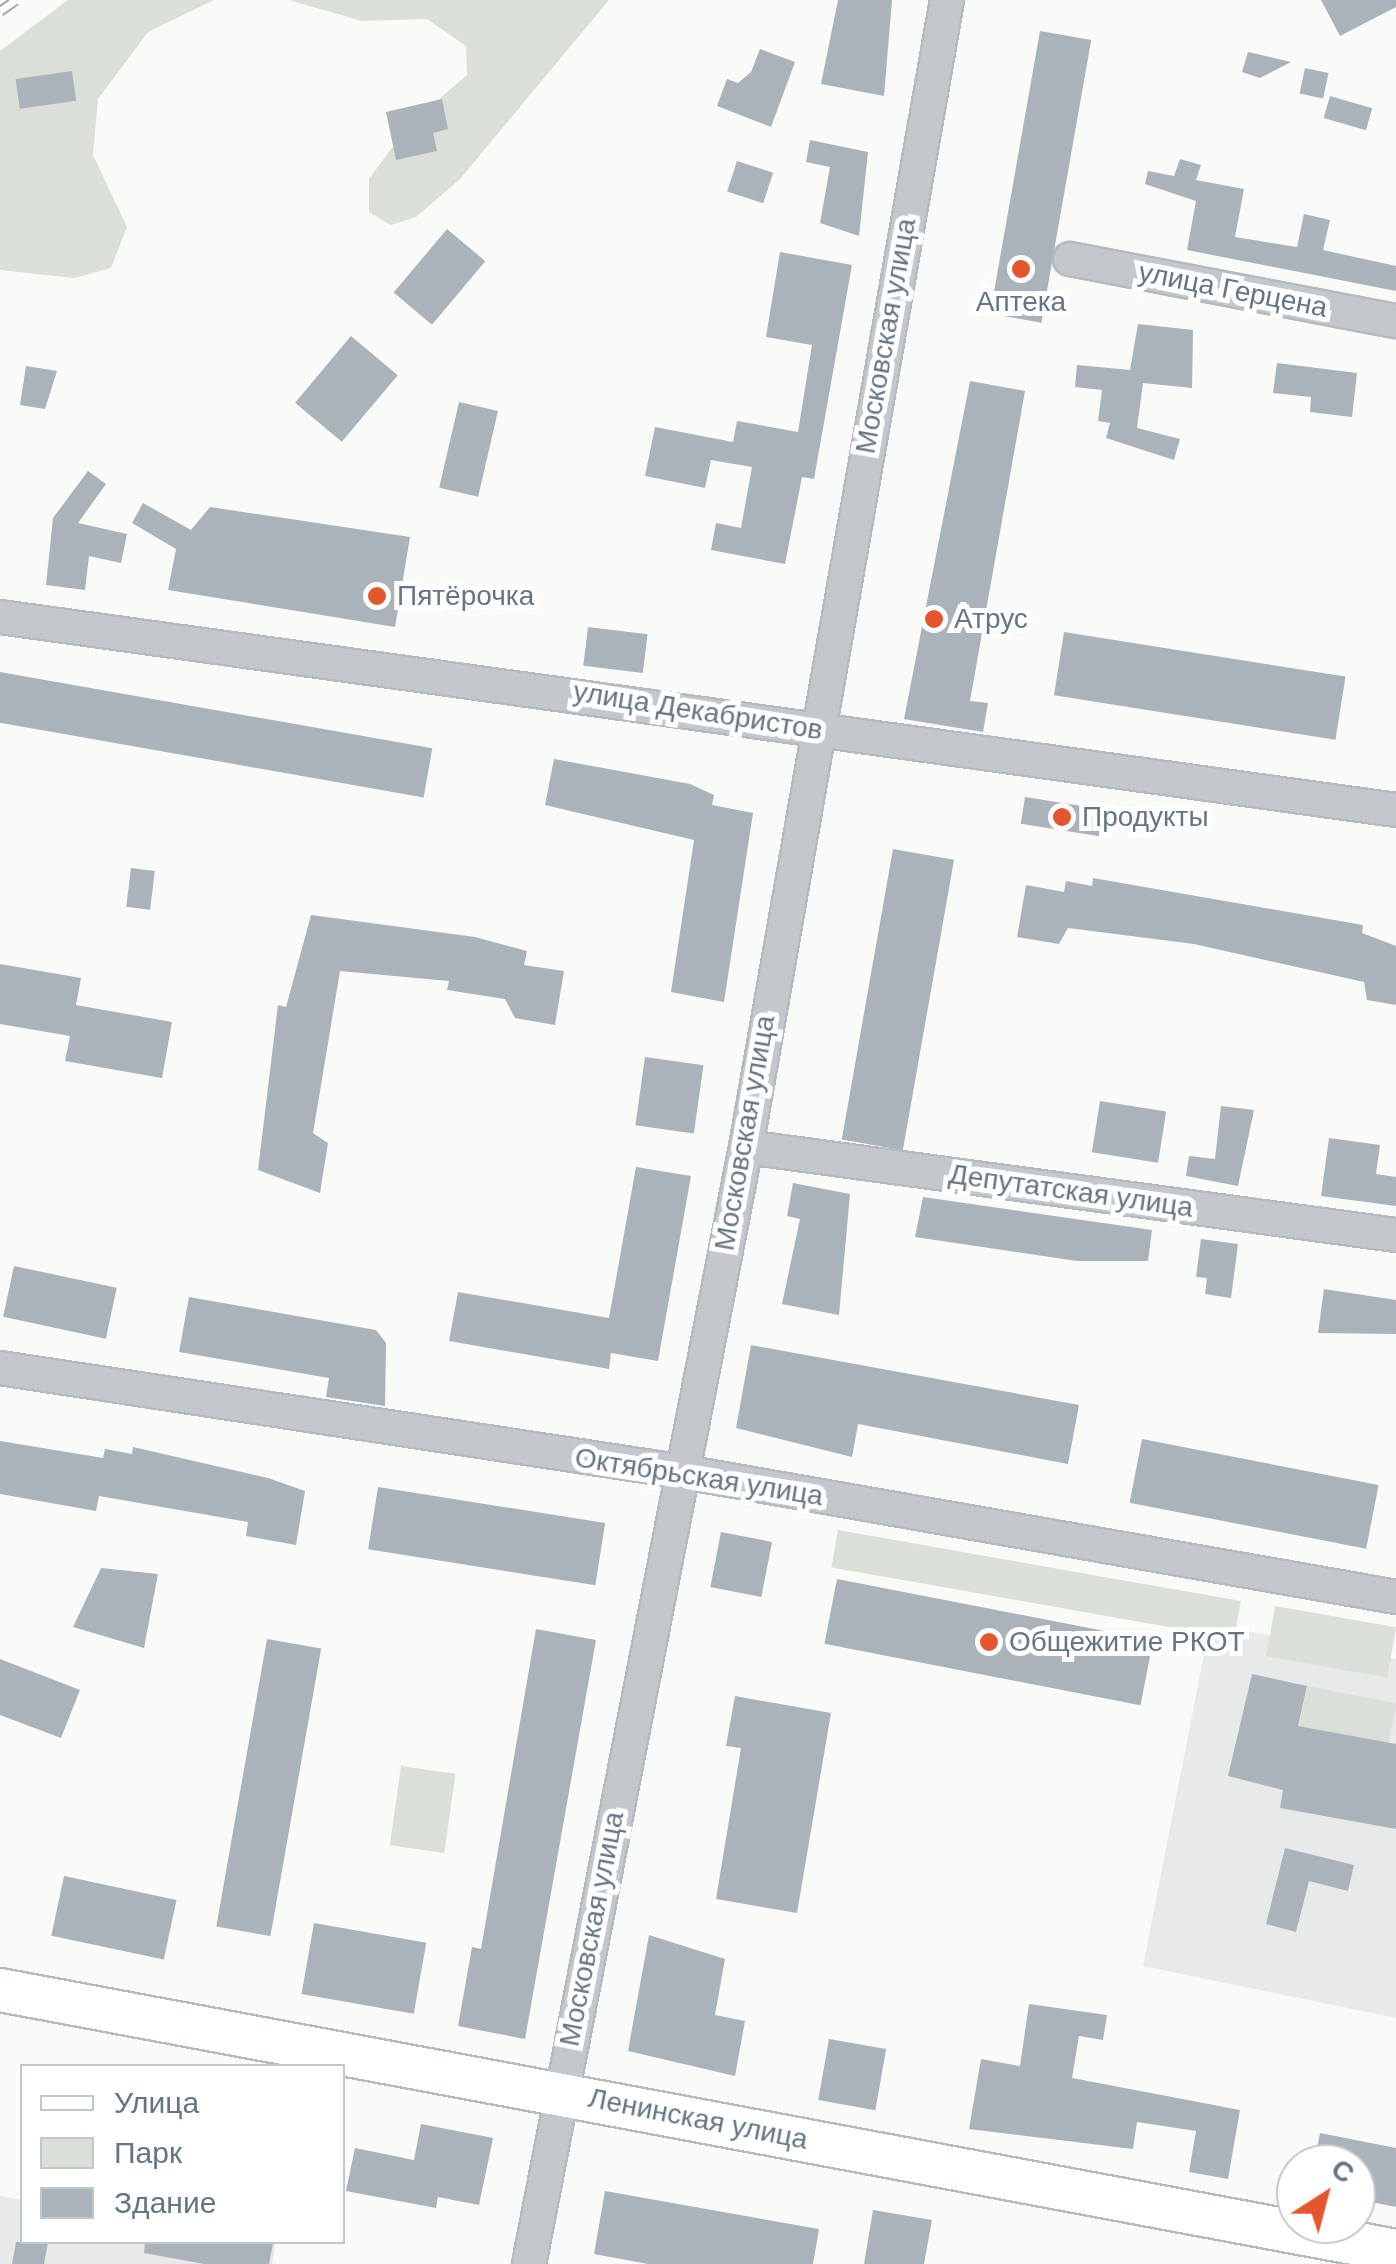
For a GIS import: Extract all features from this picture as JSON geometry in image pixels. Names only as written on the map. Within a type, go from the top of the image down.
[{"type":"main road","name":"Ленинская улица","points":[[0,1990],[1396,2252]]},
{"type":"street","name":"Московская улица","points":[[529,2264],[678,1471],[746,1147],[948,0]]},
{"type":"street","name":"улица Герцена","points":[[1070,259],[1396,321]]},
{"type":"street","name":"улица Декабристов","points":[[0,617],[1396,810]]},
{"type":"street","name":"Депутатская улица","points":[[746,1147],[1396,1235]]},
{"type":"street","name":"Октябрьская улица","points":[[0,1368],[678,1471],[1396,1597]]},
{"type":"shaded area","points":[[1210,1624],[1396,1659],[1396,2018],[1143,1966]]},
{"type":"shaded area","points":[[0,2196],[20,2200],[20,2244],[276,2244],[272,2264],[0,2264]]},
{"type":"green space","points":[[68,0],[214,0],[148,32],[98,99],[93,155],[127,227],[111,268],[74,278],[0,270],[0,51]]},
{"type":"green space","points":[[289,0],[609,0],[460,179],[416,217],[391,225],[369,212],[369,179],[408,126],[467,75],[466,46],[427,19],[362,21]]},
{"type":"green space","points":[[838,1530],[1241,1601],[1234,1638],[831,1567]]},
{"type":"green space","points":[[1275,1606],[1396,1627],[1387,1678],[1266,1656]]},
{"type":"green space","points":[[1307,1686],[1396,1703],[1389,1744],[1299,1726]]},
{"type":"green space","points":[[401,1766],[455,1774],[444,1853],[390,1845]]},
{"type":"building","points":[[838,0],[892,0],[884,96],[821,84]]},
{"type":"building","points":[[1321,0],[1396,0],[1396,7],[1340,36]]},
{"type":"building","points":[[1040,31],[1091,40],[1041,323],[990,314]]},
{"type":"building","points":[[760,49],[795,62],[771,127],[717,106],[727,79],[738,83],[751,72]]},
{"type":"building","points":[[1248,52],[1291,62],[1260,78],[1242,72]]},
{"type":"building","points":[[1305,68],[1328,73],[1323,98],[1300,93]]},
{"type":"building","points":[[72,71],[76,101],[20,109],[16,79]]},
{"type":"building","points":[[1330,96],[1372,108],[1366,130],[1324,118]]},
{"type":"building","points":[[442,99],[448,129],[433,133],[437,151],[396,160],[386,112]]},
{"type":"building","points":[[810,140],[868,152],[859,236],[820,223],[830,167],[806,162]]},
{"type":"building","points":[[1180,159],[1201,165],[1196,180],[1244,189],[1235,237],[1297,247],[1304,214],[1330,220],[1323,250],[1396,266],[1396,291],[1187,250],[1196,201],[1145,184],[1148,171],[1174,176]]},
{"type":"building","points":[[737,161],[773,173],[763,203],[727,191]]},
{"type":"building","points":[[447,229],[485,261],[432,325],[394,293]]},
{"type":"building","points":[[780,252],[852,265],[814,479],[802,477],[785,564],[711,550],[716,523],[741,528],[752,467],[711,460],[705,488],[645,476],[655,427],[733,442],[737,421],[798,432],[812,345],[766,337]]},
{"type":"building","points":[[1138,324],[1193,330],[1192,388],[1143,383],[1137,428],[1180,439],[1174,460],[1106,438],[1110,423],[1098,421],[1102,390],[1075,387],[1077,365],[1130,370]]},
{"type":"building","points":[[351,336],[398,375],[342,442],[295,403]]},
{"type":"building","points":[[1277,363],[1357,373],[1352,417],[1310,412],[1311,397],[1273,393]]},
{"type":"building","points":[[26,366],[57,371],[45,409],[20,405]]},
{"type":"building","points":[[970,381],[1025,391],[970,701],[988,703],[983,732],[904,719]]},
{"type":"building","points":[[459,402],[498,411],[478,497],[439,488]]},
{"type":"building","points":[[88,471],[106,484],[78,523],[127,534],[121,563],[89,556],[85,590],[46,585],[53,518]]},
{"type":"building","points":[[143,503],[191,530],[210,507],[410,537],[395,627],[168,590],[176,549],[132,523]]},
{"type":"building","points":[[588,627],[648,634],[643,673],[583,666]]},
{"type":"building","points":[[1064,632],[1345,677],[1335,740],[1054,695]]},
{"type":"building","points":[[0,672],[432,748],[424,797],[0,723]]},
{"type":"building","points":[[554,759],[690,784],[714,795],[712,805],[753,813],[724,1002],[671,992],[694,840],[545,805]]},
{"type":"building","name":"Продукты","points":[[1025,797],[1104,810],[1100,836],[1021,824]]},
{"type":"building","points":[[893,849],[954,860],[903,1150],[842,1140]]},
{"type":"building","points":[[131,868],[155,871],[150,910],[126,907]]},
{"type":"building","points":[[1093,878],[1363,925],[1362,933],[1396,946],[1396,1005],[1367,1000],[1364,982],[1194,944],[1068,928],[1059,944],[1017,937],[1026,885],[1064,892],[1066,881],[1092,886]]},
{"type":"building","points":[[311,915],[475,937],[527,951],[524,965],[564,971],[555,1025],[515,1018],[505,999],[447,990],[449,981],[340,971],[313,1133],[328,1143],[320,1193],[258,1170],[278,1005],[286,1007]]},
{"type":"building","points":[[0,964],[81,978],[76,1005],[172,1022],[162,1078],[65,1061],[70,1036],[0,1024]]},
{"type":"building","points":[[645,1057],[703,1065],[694,1134],[635,1125]]},
{"type":"building","points":[[1100,1101],[1166,1111],[1158,1163],[1092,1152]]},
{"type":"building","points":[[1221,1106],[1254,1110],[1238,1186],[1186,1176],[1189,1156],[1215,1159]]},
{"type":"building","points":[[1329,1138],[1380,1145],[1376,1174],[1396,1177],[1396,1206],[1321,1196]]},
{"type":"building","points":[[636,1167],[691,1176],[658,1361],[611,1353],[609,1369],[449,1341],[458,1292],[609,1318]]},
{"type":"building","points":[[793,1183],[850,1194],[839,1315],[782,1304],[800,1219],[787,1216]]},
{"type":"building","points":[[923,1197],[1152,1230],[1148,1261],[1077,1261],[915,1237]]},
{"type":"building","points":[[1201,1239],[1238,1244],[1231,1298],[1205,1294],[1207,1278],[1196,1277]]},
{"type":"building","points":[[14,1266],[117,1288],[106,1339],[3,1317]]},
{"type":"building","points":[[1324,1289],[1396,1300],[1396,1334],[1318,1333]]},
{"type":"building","points":[[189,1297],[376,1330],[386,1343],[385,1406],[326,1397],[329,1378],[179,1352]]},
{"type":"building","points":[[751,1345],[1079,1405],[1068,1464],[858,1424],[852,1457],[736,1428]]},
{"type":"building","points":[[1142,1439],[1379,1485],[1366,1549],[1130,1503]]},
{"type":"building","points":[[0,1441],[103,1458],[105,1449],[132,1454],[133,1447],[268,1478],[305,1491],[296,1545],[246,1536],[248,1522],[99,1496],[96,1511],[0,1494]]},
{"type":"building","points":[[378,1487],[605,1523],[595,1585],[368,1549]]},
{"type":"building","points":[[721,1532],[772,1542],[761,1597],[710,1587]]},
{"type":"building","points":[[101,1568],[158,1574],[144,1648],[73,1627]]},
{"type":"building","name":"Общежитие РКОТ","points":[[837,1579],[1153,1640],[1140,1705],[824,1644]]},
{"type":"building","points":[[536,1629],[596,1640],[525,2039],[458,2026],[472,1947],[481,1949]]},
{"type":"building","points":[[267,1639],[321,1649],[270,1936],[216,1927]]},
{"type":"building","points":[[0,1659],[80,1690],[61,1738],[0,1715]]},
{"type":"building","points":[[1252,1674],[1307,1686],[1298,1726],[1396,1744],[1396,1829],[1280,1808],[1283,1790],[1228,1776]]},
{"type":"building","points":[[735,1696],[831,1713],[797,1913],[716,1899],[741,1748],[726,1746]]},
{"type":"building","points":[[1285,1848],[1354,1865],[1348,1891],[1309,1881],[1296,1932],[1266,1924]]},
{"type":"building","points":[[64,1876],[176,1900],[164,1960],[51,1936]]},
{"type":"building","points":[[314,1923],[426,1943],[414,2014],[301,1994]]},
{"type":"building","points":[[649,1935],[725,1959],[715,2015],[745,2021],[735,2076],[628,2051]]},
{"type":"building","points":[[1029,2004],[1107,2015],[1103,2040],[1079,2036],[1072,2078],[1240,2110],[1228,2179],[1189,2172],[1196,2131],[1137,2122],[1133,2149],[969,2129],[981,2059],[1020,2066]]},
{"type":"building","points":[[829,2039],[886,2049],[875,2110],[818,2100]]},
{"type":"building","points":[[421,2124],[493,2138],[479,2205],[438,2197],[436,2208],[346,2191],[355,2148],[414,2160]]},
{"type":"building","points":[[1320,2133],[1376,2144],[1318,2144]]},
{"type":"building","points":[[1376,2144],[1396,2148],[1396,2207],[1376,2203]]},
{"type":"building","points":[[605,2191],[819,2229],[813,2264],[648,2264],[594,2254]]},
{"type":"building","points":[[873,2210],[932,2220],[924,2264],[864,2264]]},
{"type":"building","points":[[16,2242],[48,2244],[44,2264],[12,2264]]},
{"type":"building","points":[[145,2244],[273,2244],[269,2264],[204,2264],[144,2253]]},
{"type":"railway","points":[[0,11],[16,0]]},
{"type":"place","name":"Аптека","points":[[1021,269]]},
{"type":"place","name":"Пятёрочка","points":[[377,596]]},
{"type":"place","name":"Атрус","points":[[934,619]]},
{"type":"place","name":"Продукты","points":[[1062,817]]},
{"type":"place","name":"Общежитие РКОТ","points":[[989,1642]]}]
